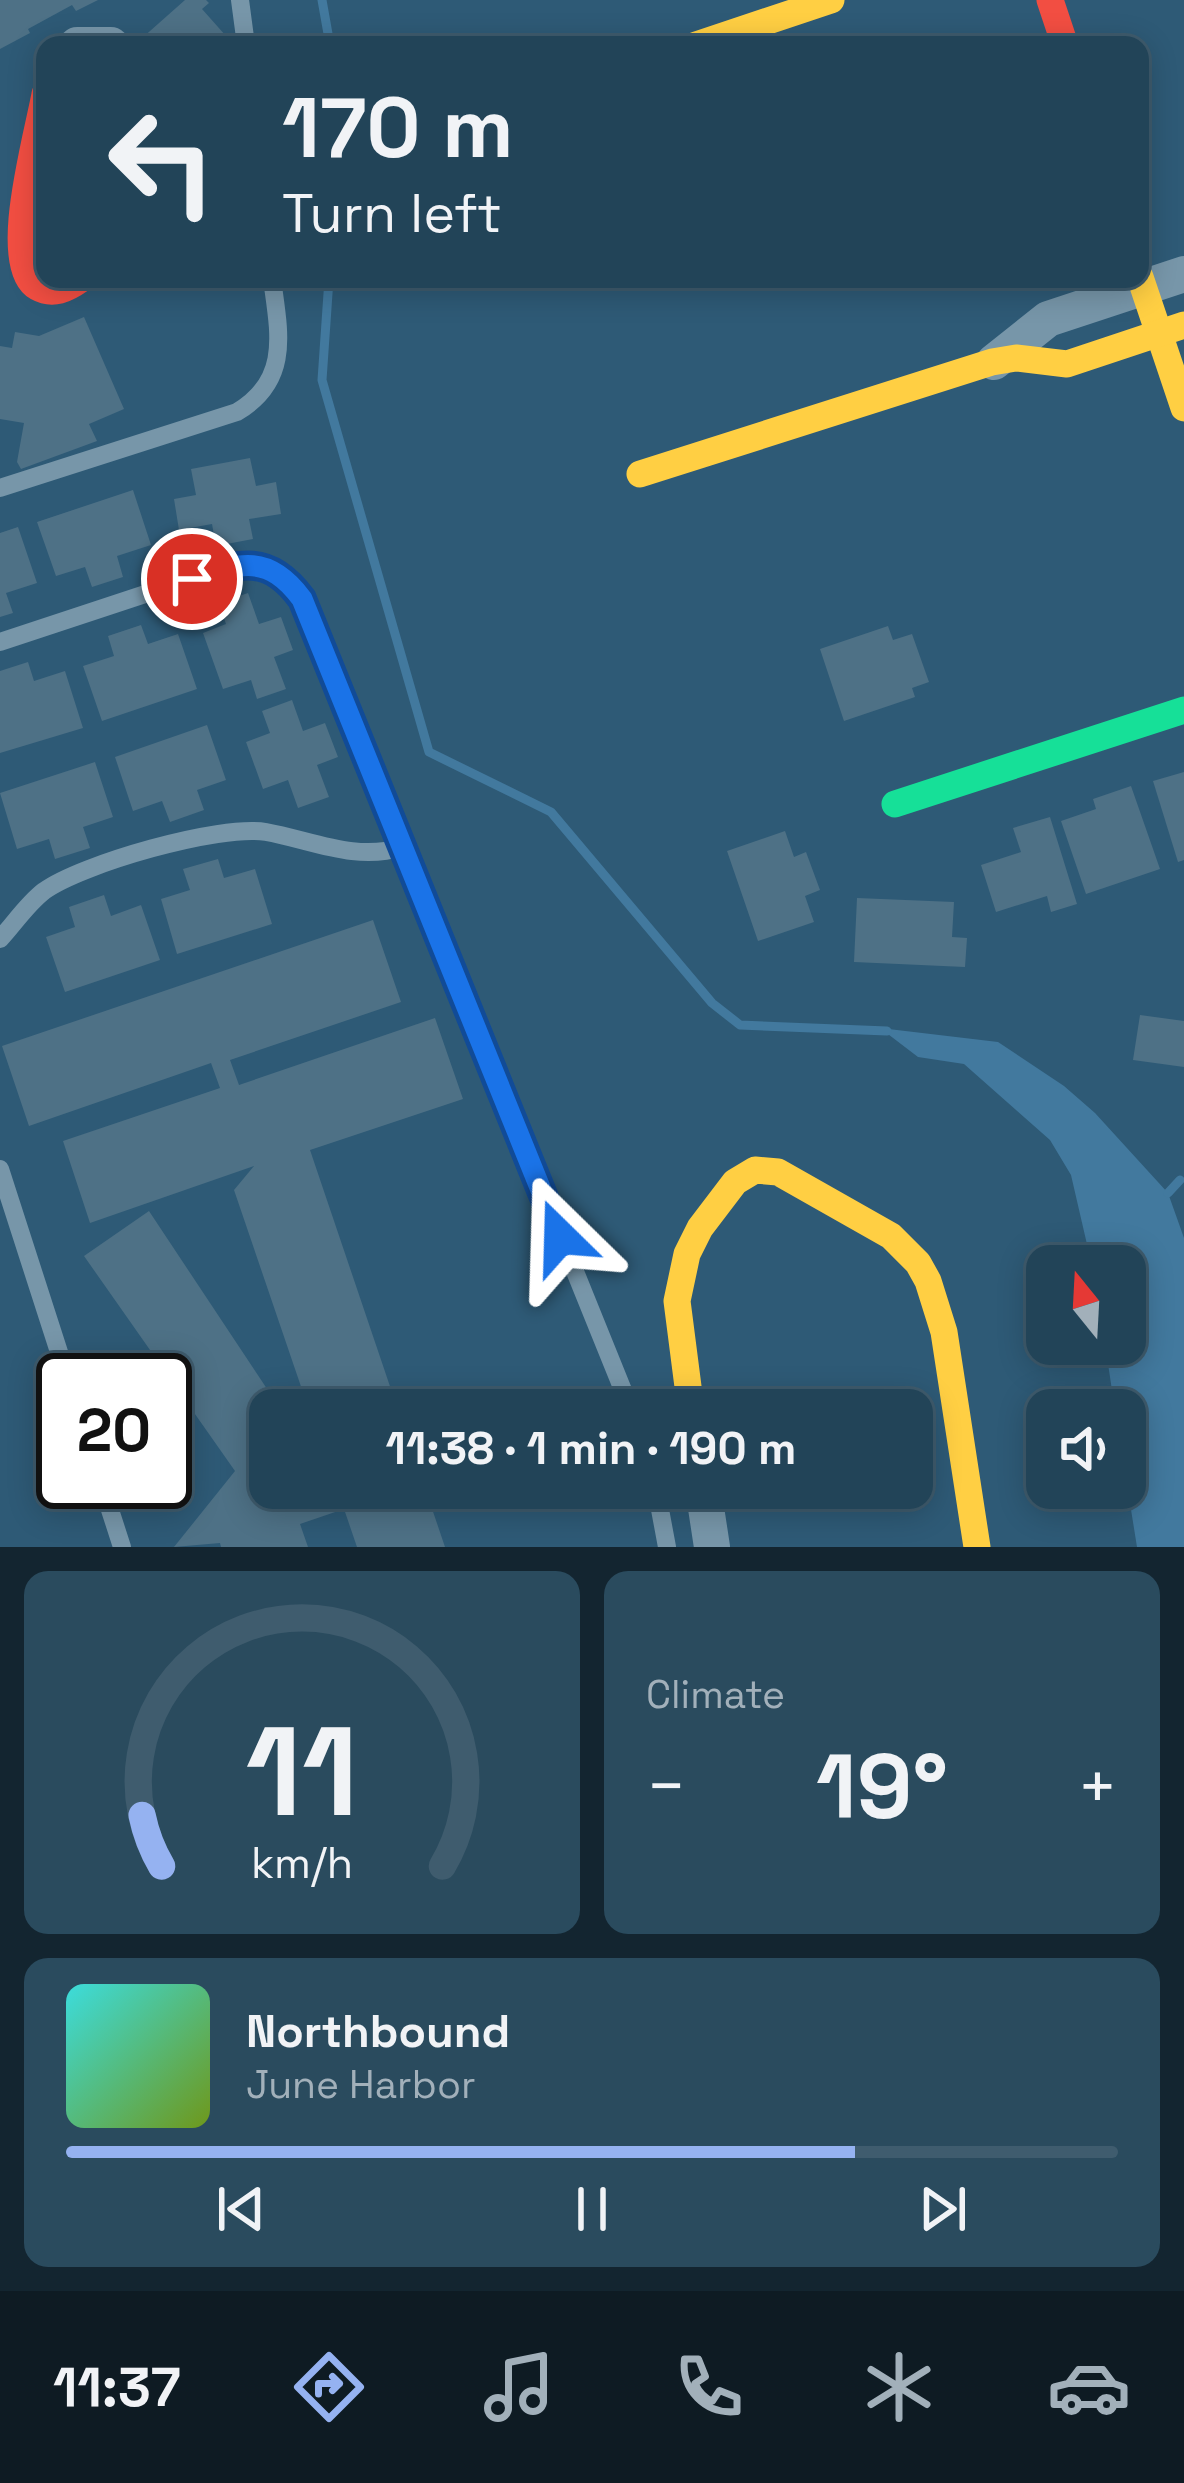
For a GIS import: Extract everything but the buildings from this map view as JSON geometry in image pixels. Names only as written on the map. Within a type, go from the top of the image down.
[{"type":"street","points":[[723,36],[832,0]]},
{"type":"street","points":[[1050,0],[1062,36]]},
{"type":"street","points":[[36,149],[12,242],[19,272],[36,286]]},
{"type":"street","points":[[1149,281],[1184,274]]},
{"type":"street","points":[[992,362],[1048,320],[1127,288]]},
{"type":"street","points":[[1146,288],[1171,329],[1184,408]]},
{"type":"street","points":[[640,474],[992,362],[1016,358],[1066,364],[1171,329]]},
{"type":"street","points":[[895,804],[1184,710]]},
{"type":"street","points":[[687,1389],[676,1325],[678,1276],[694,1235],[735,1180],[771,1170],[784,1175],[895,1235],[920,1264],[944,1332],[977,1547]]},
{"type":"street","points":[[706,1509],[712,1547]]},
{"type":"lane","points":[[240,0],[244,36]]},
{"type":"lane","points":[[0,488],[237,412],[255,401],[276,367],[273,288]]},
{"type":"lane","points":[[0,642],[230,566],[260,565],[302,599],[622,1389]]},
{"type":"lane","points":[[0,939],[40,894],[65,878],[208,832],[263,832],[362,854],[402,847]]},
{"type":"lane","points":[[0,1169],[59,1353]]},
{"type":"lane","points":[[110,1509],[122,1547]]},
{"type":"lane","points":[[660,1509],[667,1547]]},
{"type":"water","points":[[880,1028],[998,1042],[1095,1113],[1168,1193],[1184,1238],[1184,1547],[1137,1547],[1131,1509],[1146,1509],[1146,1389],[1112,1389],[1108,1365],[1146,1365],[1146,1245],[1087,1245],[1071,1175],[1050,1140],[964,1064],[918,1057]]},
{"type":"waterway","points":[[322,0],[328,36]]},
{"type":"waterway","points":[[328,288],[322,380],[429,752],[551,812],[712,1003],[740,1025],[887,1031]]},
{"type":"waterway","points":[[1168,1193],[1180,1180]]},
{"type":"traffic: fast","points":[[895,804],[1184,710]]},
{"type":"traffic: slow","points":[[723,36],[831,0]]},
{"type":"traffic: slow","points":[[1144,288],[1184,408]]},
{"type":"traffic: slow","points":[[640,474],[992,362],[1016,358],[1067,364],[1184,325]]},
{"type":"traffic: slow","points":[[688,1389],[677,1301],[687,1254],[700,1228],[735,1182],[755,1170],[778,1172],[891,1236],[918,1263],[928,1281],[944,1332],[977,1547]]},
{"type":"traffic: jam","points":[[1050,0],[1062,36]]},
{"type":"traffic: jam","points":[[36,138],[21,227],[26,274],[36,286]]},
{"type":"traffic: jam","points":[[39,288],[65,288]]},
{"type":"route","points":[[192,579],[230,566],[260,565],[283,577],[302,599],[560,1237]]}]
